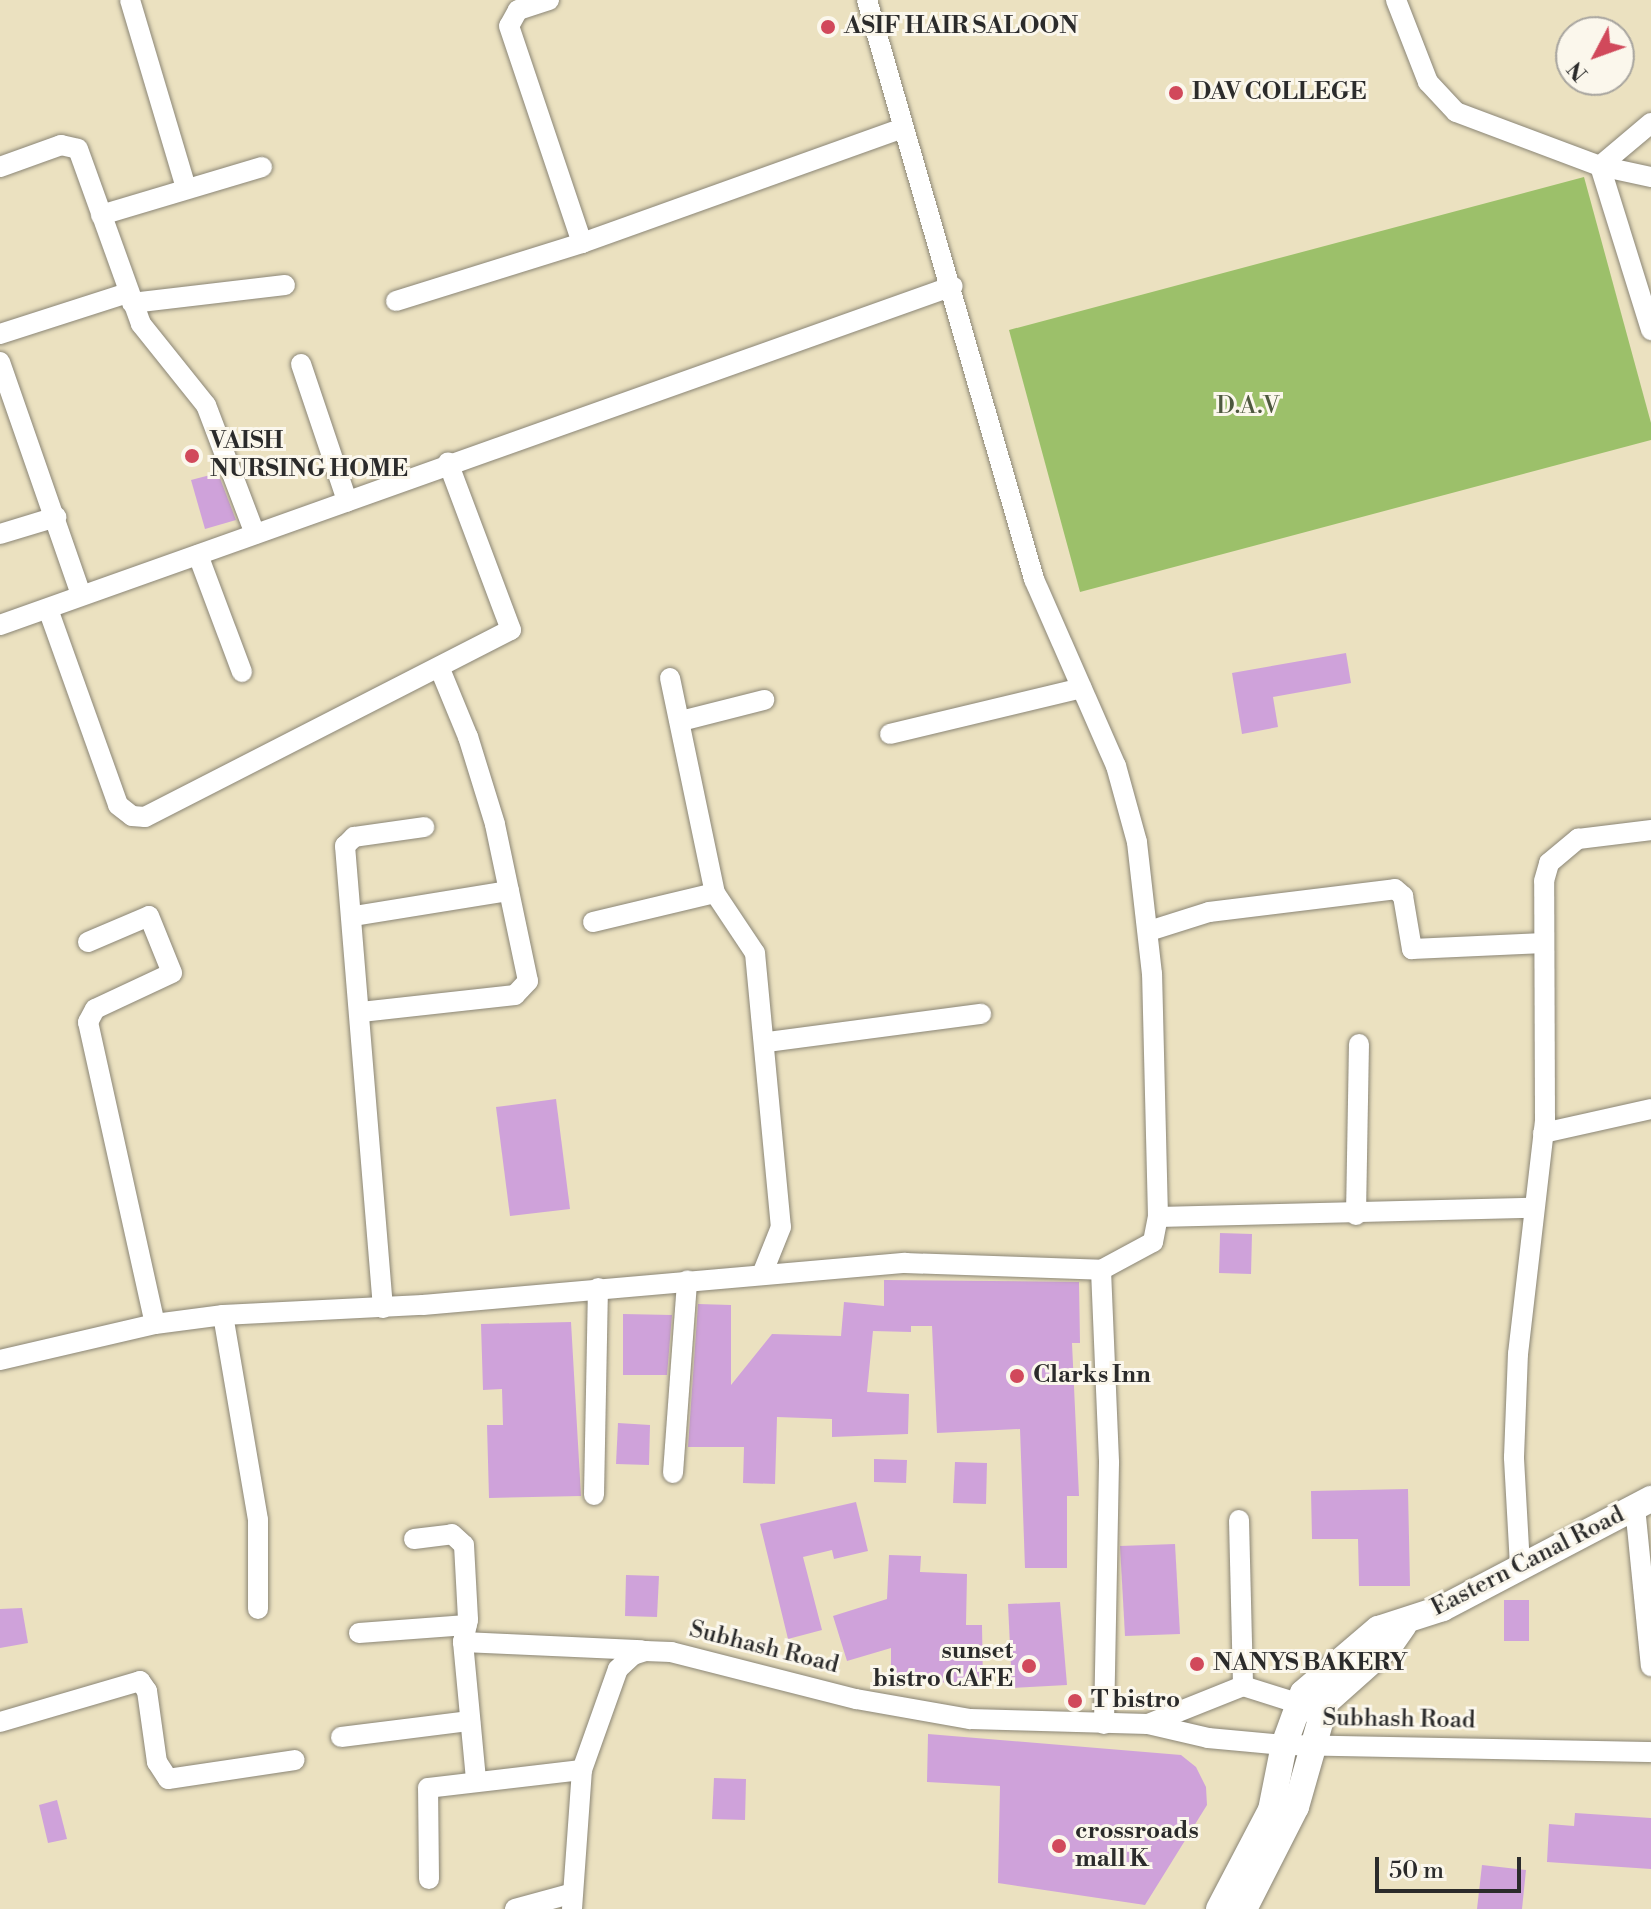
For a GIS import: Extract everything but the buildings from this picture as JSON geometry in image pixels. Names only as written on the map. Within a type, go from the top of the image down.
[{"type":"main road","name":"Eastern Canal Road","points":[[1297,1703],[1378,1629],[1404,1625],[1643,1503]]},
{"type":"main road","name":"Eastern Canal Road","points":[[1244,1909],[1296,1807],[1326,1702],[1390,1645],[1404,1625]]},
{"type":"main road","points":[[1219,1909],[1271,1810],[1284,1745],[1297,1703]]},
{"type":"street","points":[[130,0],[186,188]]},
{"type":"street","points":[[0,1360],[155,1324],[223,1315],[383,1308],[763,1272],[905,1263],[1101,1270],[1153,1242],[1158,1217],[1149,931],[1133,827],[1116,766],[1034,579],[953,286],[900,129],[867,0]]},
{"type":"street","points":[[1396,0],[1428,82],[1456,112],[1600,166],[1651,177]]},
{"type":"street","points":[[538,2],[510,16],[509,26],[582,243]]},
{"type":"street","points":[[1600,166],[1651,123]]},
{"type":"street","points":[[396,301],[582,243],[900,129]]},
{"type":"street","points":[[0,167],[71,144],[78,149],[141,324],[206,405],[255,534]]},
{"type":"street","points":[[1600,166],[1651,330]]},
{"type":"street","points":[[101,215],[262,167]]},
{"type":"street","points":[[0,334],[130,298],[285,285]]},
{"type":"street","points":[[0,625],[448,462],[953,286]]},
{"type":"street","points":[[0,362],[81,595]]},
{"type":"street","points":[[301,364],[347,501]]},
{"type":"street","points":[[48,609],[118,805],[132,816],[145,817],[440,669],[511,630],[448,462]]},
{"type":"street","points":[[0,534],[56,517]]},
{"type":"street","points":[[198,555],[242,672]]},
{"type":"street","points":[[361,1012],[524,991],[528,981],[509,891],[468,737],[440,669]]},
{"type":"street","points":[[670,678],[715,893],[755,953],[767,1042],[781,1227],[763,1272]]},
{"type":"street","points":[[890,734],[1082,688]]},
{"type":"street","points":[[681,721],[764,700]]},
{"type":"street","points":[[383,1308],[348,841],[424,827]]},
{"type":"street","points":[[1520,1566],[1514,1457],[1532,1208],[1543,1133],[1544,881],[1549,863],[1562,849],[1578,839],[1651,830]]},
{"type":"street","points":[[1149,931],[1209,912],[1395,889],[1403,896],[1412,949],[1544,943]]},
{"type":"street","points":[[354,916],[509,891]]},
{"type":"street","points":[[593,922],[715,893]]},
{"type":"street","points":[[88,942],[149,916],[172,973],[95,1009],[88,1022],[155,1324]]},
{"type":"street","points":[[767,1042],[981,1014]]},
{"type":"street","points":[[1356,1215],[1359,1044]]},
{"type":"street","points":[[1543,1133],[1651,1109]]},
{"type":"street","points":[[1158,1217],[1356,1215],[1532,1208]]},
{"type":"street","points":[[1101,1270],[1109,1447],[1104,1724]]},
{"type":"street","points":[[673,1473],[687,1281]]},
{"type":"street","points":[[594,1495],[598,1288]]},
{"type":"street","points":[[223,1315],[258,1520],[258,1609]]},
{"type":"street","points":[[1643,1503],[1651,1666]]},
{"type":"street","points":[[1239,1520],[1243,1686]]},
{"type":"street","points":[[414,1539],[452,1534],[461,1539],[476,1780]]},
{"type":"street","points":[[359,1633],[465,1633],[655,1651]]},
{"type":"street","name":"Subhash Road","points":[[573,1901],[582,1770],[618,1669],[633,1655],[655,1651],[918,1712],[1148,1724],[1208,1738],[1284,1745],[1315,1734],[1651,1752]]},
{"type":"street","points":[[0,1722],[140,1681],[147,1691],[157,1762],[168,1779],[295,1760]]},
{"type":"street","name":"Subhash Road","points":[[1148,1724],[1243,1686],[1297,1703],[1315,1734]]},
{"type":"street","points":[[341,1737],[470,1721]]},
{"type":"street","points":[[429,1879],[425,1794],[436,1785],[582,1770]]},
{"type":"street","points":[[515,1909],[573,1901]]},
{"type":"green space","name":"D.A.V","points":[[1584,177],[1651,423],[1651,440],[1080,592],[1009,330]]},
{"type":"place","name":"ASIF HAIR SALOON","points":[[828,27]]},
{"type":"place","name":"DAV COLLEGE","points":[[1176,93]]},
{"type":"place","name":"VAISH NURSING HOME","points":[[192,456]]},
{"type":"place","name":"Clarks Inn","points":[[1017,1376]]},
{"type":"place","name":"NANYS BAKERY","points":[[1197,1664]]},
{"type":"place","name":"sunset bistro CAFE","points":[[1029,1666]]},
{"type":"place","name":"T bistro","points":[[1075,1701]]},
{"type":"place","name":"crossroads mall K","points":[[1059,1846]]}]
